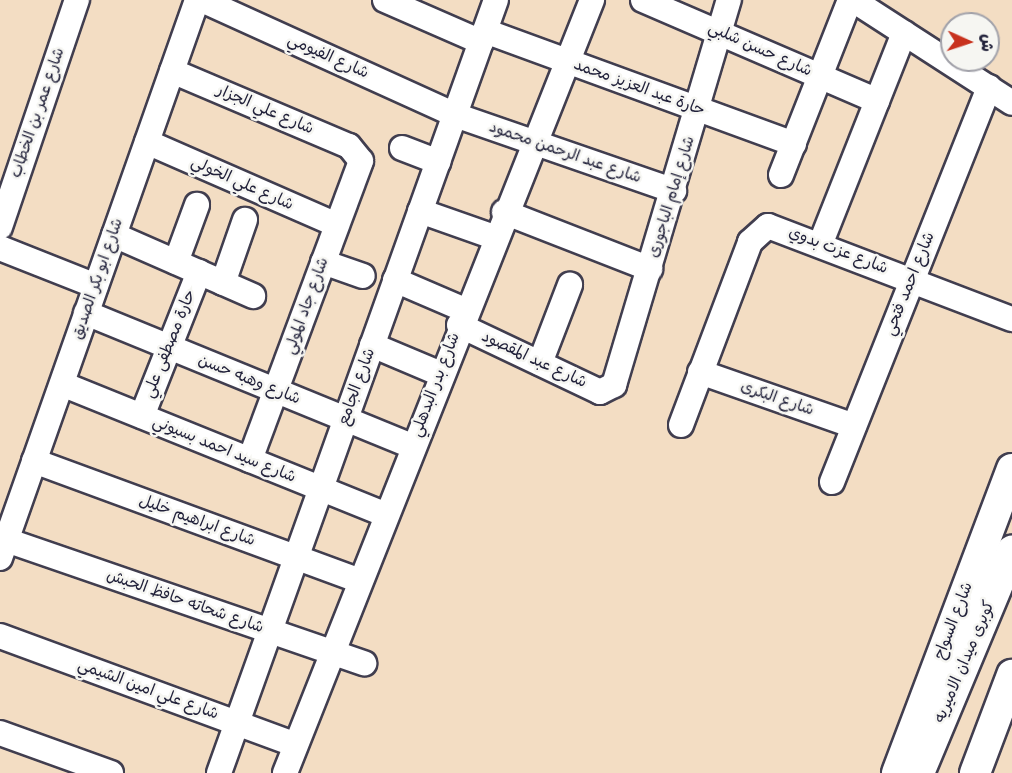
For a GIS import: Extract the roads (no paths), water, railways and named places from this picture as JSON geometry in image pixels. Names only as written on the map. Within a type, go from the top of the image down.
[{"type":"main road","name":"شارع السواح","points":[[897,773],[1012,469]]},
{"type":"main road","name":"كوبرى ميدان الاميريه","points":[[919,773],[1012,551]]},
{"type":"main road","points":[[975,773],[1012,675]]},
{"type":"street","name":"شارع عمر بن الخطاب","points":[[0,227],[77,0]]},
{"type":"street","name":"شارع ابو بكر الصديق","points":[[3,549],[199,0]]},
{"type":"street","name":"شارع الفيومي","points":[[199,0],[455,115]]},
{"type":"street","name":"حارة عبد العزيز محمد","points":[[385,0],[483,37],[566,61],[794,144]]},
{"type":"street","name":"شارع الجامع","points":[[219,773],[496,0]]},
{"type":"street","name":"شارع بدر البدهلي","points":[[285,773],[494,237],[592,0]]},
{"type":"street","name":"شارع حسن شلبي","points":[[642,0],[717,30],[877,101]]},
{"type":"street","name":"شارع إمام الباجورى","points":[[609,392],[675,191],[717,30],[729,0]]},
{"type":"street","points":[[781,175],[851,0],[1012,103]]},
{"type":"street","points":[[820,245],[904,33]]},
{"type":"street","name":"شارع علي الجزار","points":[[172,71],[357,152]]},
{"type":"street","name":"شارع احمد فتحي","points":[[832,482],[989,87]]},
{"type":"street","name":"شارع عبد الرحمن محمود","points":[[455,115],[675,191]]},
{"type":"street","name":"شارع علي الخولي","points":[[147,142],[337,225]]},
{"type":"street","points":[[402,148],[438,162]]},
{"type":"street","name":"شارع جاد المولي","points":[[250,460],[361,161],[357,152]]},
{"type":"street","points":[[176,262],[197,205]]},
{"type":"street","points":[[420,211],[494,237]]},
{"type":"street","points":[[504,212],[650,269]]},
{"type":"street","points":[[223,283],[245,220]]},
{"type":"street","name":"شارع عزت بدوي","points":[[681,425],[756,231],[768,226],[1012,319]]},
{"type":"street","points":[[114,235],[253,296]]},
{"type":"street","points":[[0,248],[96,285]]},
{"type":"street","points":[[323,262],[363,276]]},
{"type":"street","name":"حارة مصطفى علي","points":[[142,417],[199,272]]},
{"type":"street","name":"شارع عبد المقصود","points":[[395,280],[540,363],[609,392]]},
{"type":"street","points":[[540,363],[570,285]]},
{"type":"street","name":"شارع وهبه حسن","points":[[86,313],[412,446]]},
{"type":"street","points":[[372,345],[441,374]]},
{"type":"street","name":"شارع البكرى","points":[[700,372],[854,426]]},
{"type":"street","name":"شارع سيد احمد بسيوني","points":[[62,384],[386,515]]},
{"type":"street","name":"شارع ابراهيم خليل","points":[[34,461],[360,581]]},
{"type":"street","name":"شارع شحاته حافظ الحبش","points":[[3,549],[270,631],[364,663]]},
{"type":"street","name":"شارع علي امين الشيمي","points":[[0,636],[296,745]]},
{"type":"street","points":[[0,733],[111,773]]}]
